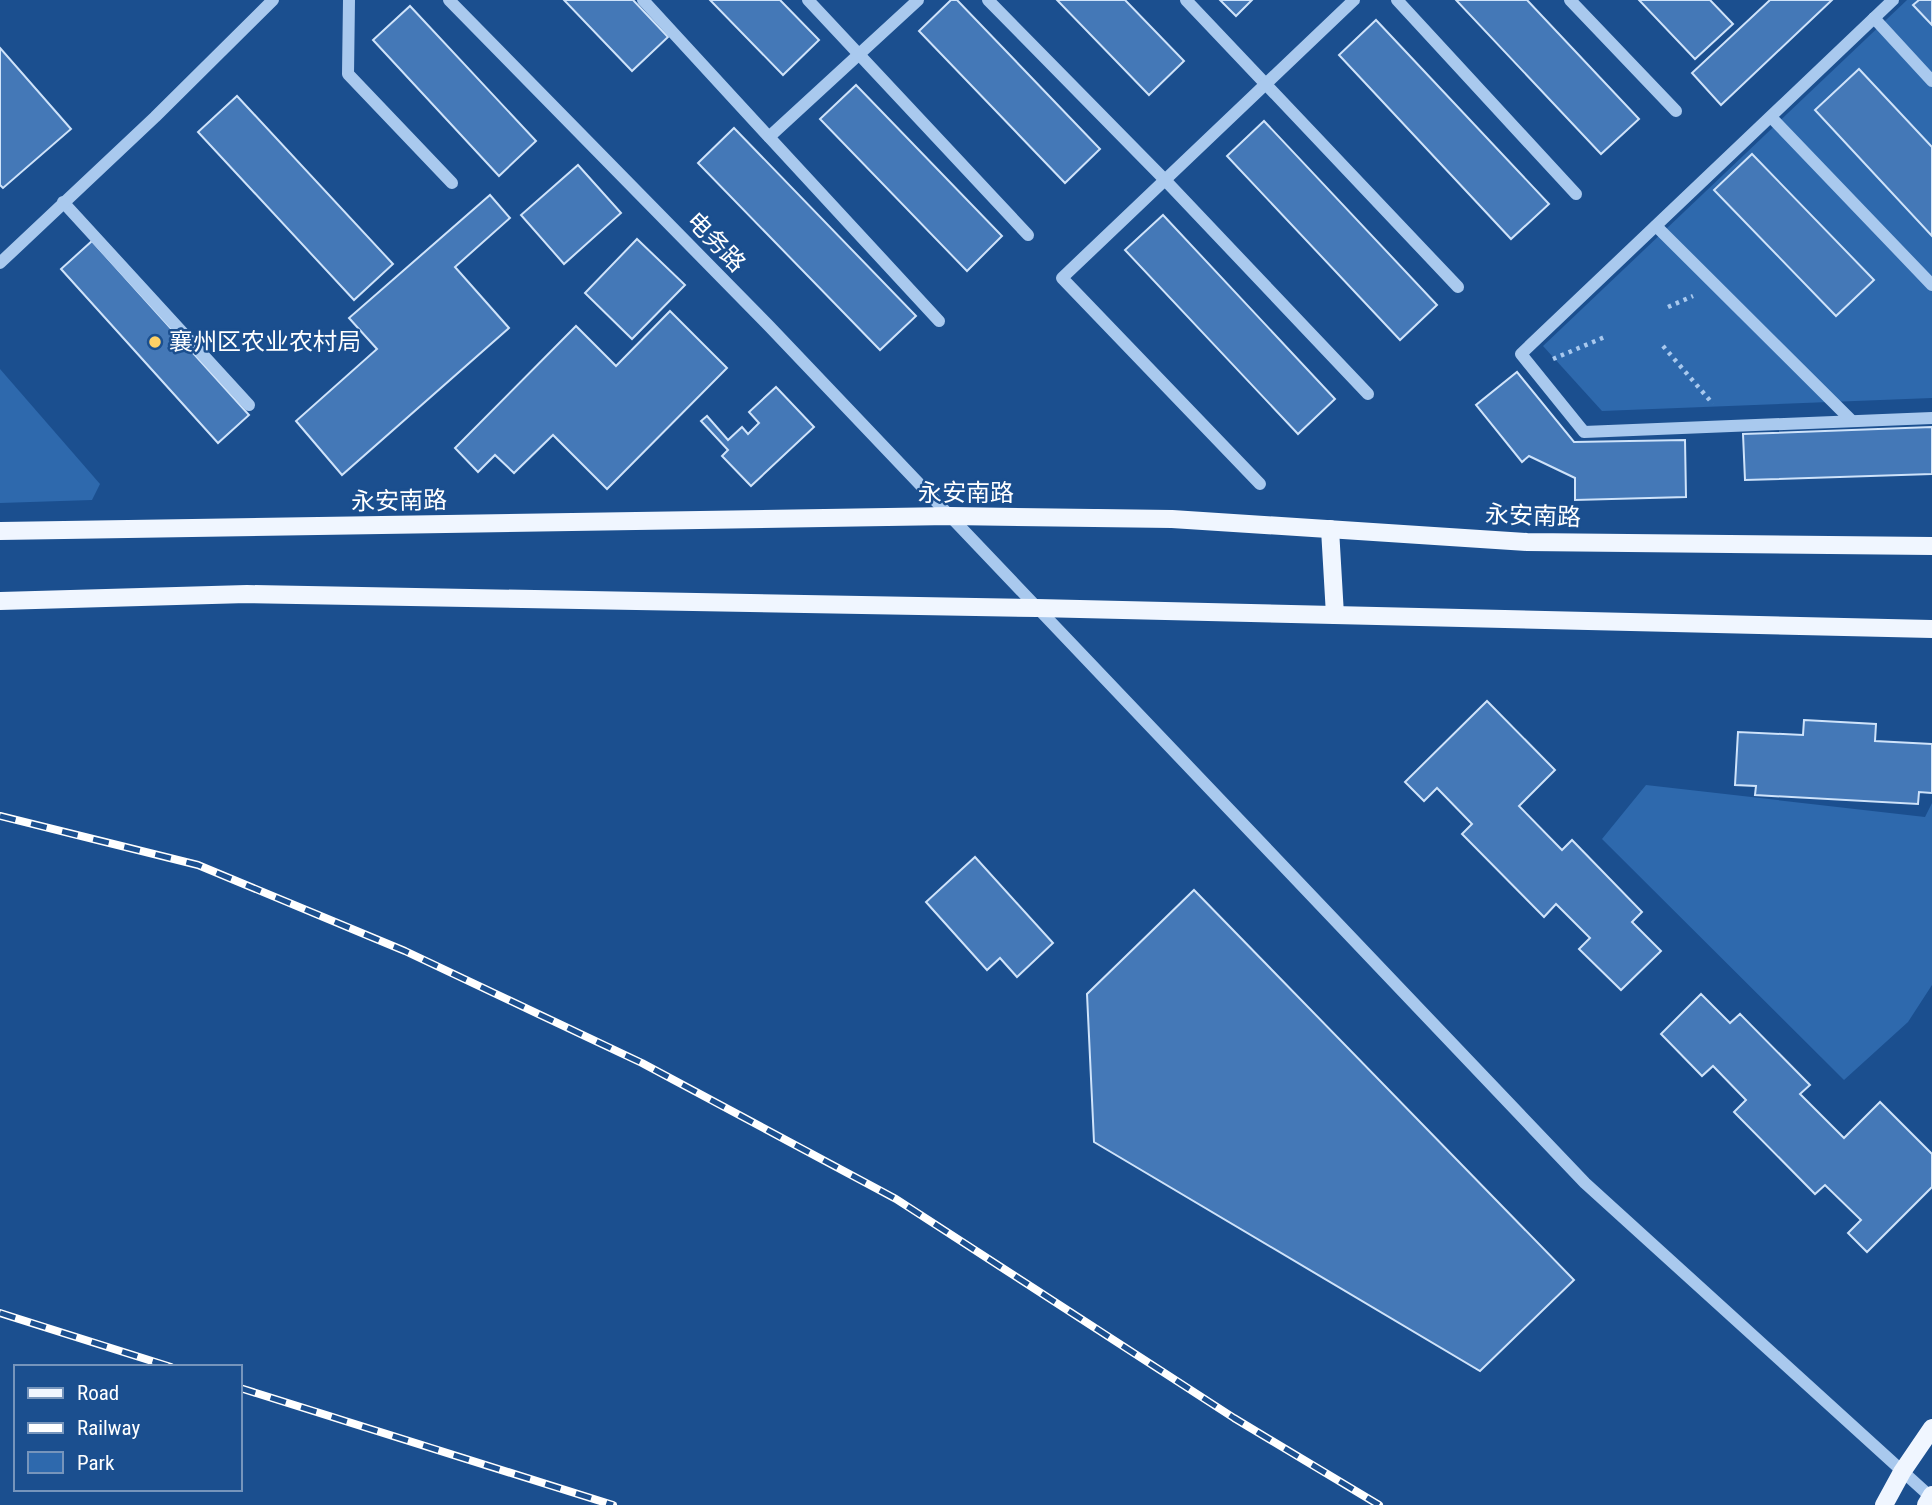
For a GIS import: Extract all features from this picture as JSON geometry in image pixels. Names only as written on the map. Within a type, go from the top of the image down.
[{"type":"main road","name":"永安南路","points":[[0,531],[950,516],[1172,519],[1527,542],[1932,546]]},
{"type":"main road","points":[[1330,529],[1335,615]]},
{"type":"main road","points":[[0,601],[247,594],[1037,608],[1932,629]]},
{"type":"main road","points":[[1884,1505],[1902,1472],[1932,1429]]},
{"type":"street","points":[[0,263],[155,117],[273,0]]},
{"type":"street","points":[[349,0],[348,74],[452,183]]},
{"type":"street","name":"电务路","points":[[449,0],[769,326],[1585,1183],[1930,1499]]},
{"type":"street","points":[[643,0],[939,321]]},
{"type":"street","points":[[808,0],[1028,235]]},
{"type":"street","points":[[769,137],[918,0]]},
{"type":"street","points":[[988,0],[1165,180],[1368,394]]},
{"type":"street","points":[[1186,0],[1458,287]]},
{"type":"street","points":[[1260,484],[1062,278],[1354,0]]},
{"type":"street","points":[[1397,0],[1576,194]]},
{"type":"street","points":[[1570,0],[1676,111]]},
{"type":"street","points":[[1893,0],[1521,354],[1584,432],[1932,418]]},
{"type":"street","points":[[1874,19],[1932,81]]},
{"type":"street","points":[[1771,117],[1932,285]]},
{"type":"street","points":[[62,202],[250,405]]},
{"type":"street","points":[[1656,226],[1853,421]]},
{"type":"path","points":[[1532,368],[1607,336]]},
{"type":"path","points":[[1663,346],[1732,426]]},
{"type":"green space","points":[[1907,0],[1932,0],[1932,398],[1602,411],[1543,346]]},
{"type":"green space","points":[[0,369],[100,484],[92,500],[0,503]]},
{"type":"green space","points":[[1646,785],[1925,817],[1932,803],[1932,985],[1908,1022],[1844,1080],[1602,839]]},
{"type":"building","points":[[564,0],[633,0],[668,37],[632,71]]},
{"type":"building","points":[[710,0],[780,0],[819,40],[783,75]]},
{"type":"building","points":[[951,0],[957,0],[1100,149],[1065,183],[919,31]]},
{"type":"building","points":[[1057,0],[1125,0],[1184,61],[1149,95]]},
{"type":"building","points":[[1220,0],[1252,0],[1236,16]]},
{"type":"building","points":[[1456,0],[1527,0],[1639,119],[1601,154]]},
{"type":"building","points":[[1639,0],[1710,0],[1733,24],[1695,59]]},
{"type":"building","points":[[1770,0],[1832,0],[1721,105],[1692,73]]},
{"type":"building","points":[[1919,0],[1932,0],[1932,25],[1913,5]]},
{"type":"building","points":[[410,6],[536,141],[499,176],[373,40]]},
{"type":"building","points":[[1376,20],[1549,204],[1511,239],[1339,55]]},
{"type":"building","points":[[0,48],[71,129],[3,188],[0,185]]},
{"type":"building","points":[[1859,69],[1932,147],[1932,236],[1815,110]]},
{"type":"building","points":[[856,85],[1002,236],[967,271],[820,119]]},
{"type":"building","points":[[237,96],[393,264],[354,300],[198,132]]},
{"type":"building","points":[[1264,121],[1437,305],[1400,340],[1227,156]]},
{"type":"building","points":[[734,128],[916,316],[880,350],[698,163]]},
{"type":"building","points":[[1752,154],[1874,280],[1836,316],[1714,190]]},
{"type":"building","points":[[578,165],[621,213],[564,264],[521,215]]},
{"type":"building","points":[[490,195],[510,218],[455,267],[509,328],[342,475],[296,421],[377,349],[349,318]]},
{"type":"building","points":[[1163,215],[1335,399],[1298,434],[1125,250]]},
{"type":"building","points":[[637,239],[685,285],[632,339],[585,293]]},
{"type":"building","name":"襄州区农业农村局","points":[[92,241],[249,415],[218,443],[61,269]]},
{"type":"building","points":[[670,311],[727,368],[607,489],[553,435],[514,473],[495,455],[478,472],[455,448],[576,326],[616,366]]},
{"type":"building","points":[[1517,372],[1574,442],[1685,440],[1686,497],[1575,500],[1575,478],[1529,456],[1522,462],[1476,405]]},
{"type":"building","points":[[776,387],[814,427],[751,486],[722,456],[728,450],[701,421],[707,416],[728,440],[742,427],[748,434],[759,423],[749,412]]},
{"type":"building","points":[[1932,427],[1932,474],[1745,480],[1743,434]]},
{"type":"building","points":[[1487,701],[1555,770],[1519,806],[1562,850],[1572,840],[1642,912],[1632,922],[1661,951],[1621,990],[1579,949],[1590,938],[1556,904],[1544,917],[1462,834],[1472,824],[1437,788],[1424,801],[1405,782]]},
{"type":"building","points":[[1804,720],[1876,724],[1875,741],[1932,744],[1932,793],[1919,792],[1918,804],[1755,795],[1756,786],[1735,785],[1738,732],[1803,735]]},
{"type":"building","points":[[975,857],[1053,943],[1017,977],[1000,958],[987,970],[926,902]]},
{"type":"building","points":[[1194,890],[1574,1280],[1480,1371],[1094,1142],[1087,994]]},
{"type":"building","points":[[1701,994],[1730,1023],[1740,1014],[1810,1085],[1800,1094],[1844,1138],[1880,1102],[1932,1154],[1932,1187],[1867,1252],[1848,1233],[1861,1220],[1825,1185],[1815,1194],[1734,1112],[1746,1100],[1713,1066],[1702,1076],[1661,1034]]},
{"type":"railway","points":[[0,816],[198,865],[405,951],[642,1063],[896,1199],[1234,1418],[1379,1505]]},
{"type":"railway","points":[[0,1313],[165,1365]]},
{"type":"railway","points":[[242,1389],[613,1505]]},
{"type":"place","name":"襄州区农业农村局","points":[[155,342]]}]
